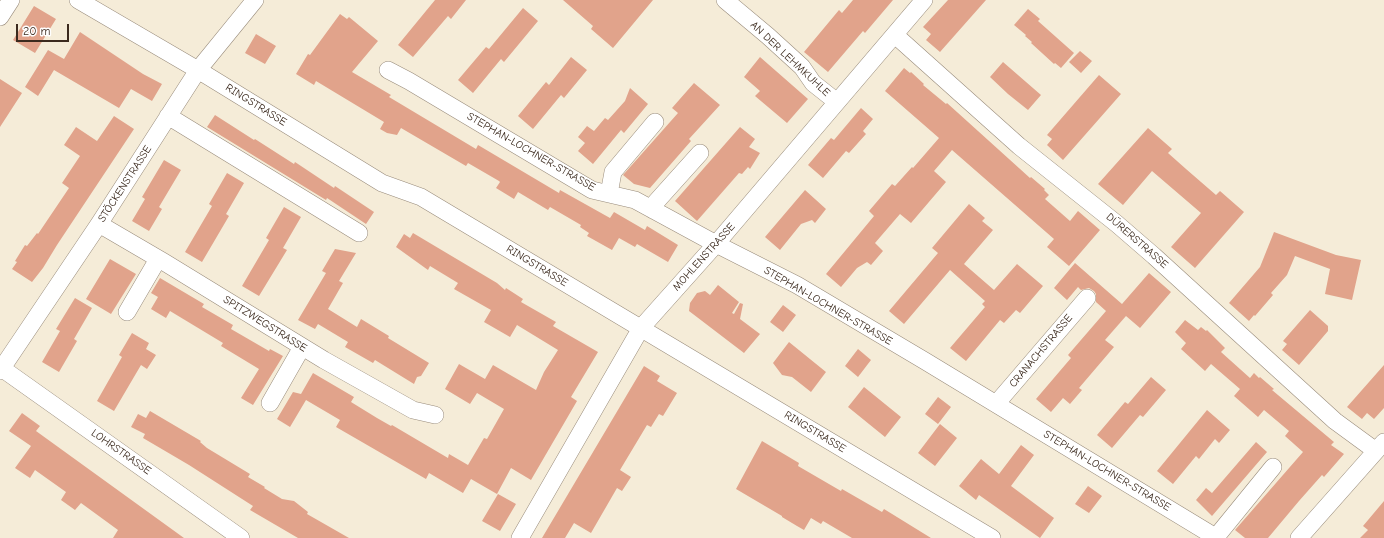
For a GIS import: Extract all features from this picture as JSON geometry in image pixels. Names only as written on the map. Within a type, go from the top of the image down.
[{"type":"street","points":[[0,17],[11,0]]},
{"type":"street","name":"RINGSTRASSE","points":[[78,0],[198,70],[382,183],[421,197],[992,538]]},
{"type":"street","name":"STÖCKENSTRASSE","points":[[1,369],[98,224],[198,70],[255,0]]},
{"type":"street","name":"AN DER LEHMKUHLE","points":[[725,0],[802,67],[813,83],[837,102]]},
{"type":"street","name":"MOHLENSTRASSE","points":[[520,538],[641,328],[716,244],[924,0]]},
{"type":"street","name":"DÜRERSTRASSE","points":[[895,35],[1019,146],[1117,224],[1154,256],[1335,421],[1380,446]]},
{"type":"street","name":"STEPHAN-LOCHNER-STRASSE","points":[[388,70],[592,190],[635,200],[797,286],[996,404],[1217,538]]},
{"type":"street","points":[[168,116],[359,233]]},
{"type":"street","points":[[609,194],[613,172],[656,122]]},
{"type":"street","points":[[653,210],[656,202],[700,153]]},
{"type":"street","name":"SPITZWEGSTRASSE","points":[[98,224],[302,347],[413,410],[435,415]]},
{"type":"street","points":[[127,312],[158,259]]},
{"type":"street","name":"CRANACHSTRASSE","points":[[996,404],[1086,298]]},
{"type":"street","points":[[270,403],[302,347]]},
{"type":"street","name":"LOHRSTRASSE","points":[[1,369],[241,538]]},
{"type":"street","points":[[1299,538],[1380,446]]},
{"type":"street","points":[[1217,538],[1273,467]]},
{"type":"building","points":[[435,0],[466,0],[451,19],[448,16],[413,57],[398,45]]},
{"type":"building","points":[[563,0],[653,0],[613,48],[591,29],[593,26]]},
{"type":"building","points":[[853,0],[893,0],[865,33],[863,31],[828,72],[804,52],[839,10],[842,13]]},
{"type":"building","points":[[948,0],[986,0],[940,52],[926,40],[931,34],[923,27]]},
{"type":"building","points":[[34,6],[56,19],[35,53],[13,40]]},
{"type":"building","points":[[523,8],[538,21],[504,62],[501,59],[473,93],[458,80],[486,47],[489,49]]},
{"type":"building","points":[[1028,9],[1040,19],[1038,21],[1074,53],[1061,68],[1055,63],[1054,64],[1031,43],[1032,42],[1025,36],[1026,35],[1014,25]]},
{"type":"building","points":[[340,14],[347,19],[349,17],[378,41],[352,72],[391,95],[389,97],[476,149],[478,145],[559,193],[560,190],[610,218],[614,212],[645,230],[647,226],[678,245],[668,262],[637,244],[635,247],[619,238],[612,250],[587,236],[589,233],[580,227],[581,225],[550,207],[548,210],[518,192],[514,199],[496,188],[500,182],[499,181],[468,163],[466,166],[401,128],[397,135],[387,133],[380,129],[384,122],[316,81],[314,85],[296,74],[308,54],[310,55]]},
{"type":"building","points":[[80,32],[143,74],[162,84],[152,101],[131,89],[119,108],[54,70],[38,96],[25,87],[48,50],[64,59]]},
{"type":"building","points":[[256,34],[276,46],[265,64],[245,53]]},
{"type":"building","points":[[1080,51],[1092,61],[1081,73],[1069,62]]},
{"type":"building","points":[[571,57],[587,70],[564,98],[561,95],[533,129],[518,116],[546,82],[549,85]]},
{"type":"building","points":[[760,57],[808,99],[787,123],[755,96],[760,91],[744,77]]},
{"type":"building","points":[[1003,62],[1041,95],[1028,110],[990,77]]},
{"type":"building","points":[[904,68],[910,73],[911,72],[924,84],[923,85],[946,104],[947,103],[1030,178],[1031,177],[1045,189],[1044,190],[1049,195],[1045,199],[1070,221],[1078,211],[1100,230],[1069,266],[1047,247],[1054,239],[952,150],[934,171],[946,182],[911,223],[900,214],[875,243],[883,251],[871,265],[867,262],[857,268],[841,287],[826,274],[874,216],[869,211],[892,184],[895,186],[939,138],[885,91]]},
{"type":"building","points":[[1099,75],[1121,94],[1063,160],[1047,145],[1052,139],[1047,135]]},
{"type":"building","points":[[0,79],[22,93],[0,127]]},
{"type":"building","points":[[694,83],[720,105],[689,139],[691,141],[650,188],[634,184],[623,175],[678,113],[672,108]]},
{"type":"building","points":[[630,88],[648,104],[624,133],[621,130],[593,164],[578,151],[585,143],[578,137],[587,126],[594,131],[605,118],[608,120],[625,101]]},
{"type":"building","points":[[861,108],[873,119],[863,131],[866,134],[849,153],[846,151],[823,178],[808,165],[831,138],[834,140]]},
{"type":"building","points":[[215,115],[294,164],[295,162],[334,188],[335,186],[374,212],[366,224],[327,198],[326,200],[207,127]]},
{"type":"building","points":[[114,116],[134,129],[43,268],[32,282],[12,269],[25,245],[27,246],[37,233],[38,234],[69,188],[62,183],[80,156],[64,145],[76,127],[97,141]]},
{"type":"building","points":[[740,127],[755,139],[749,147],[760,153],[750,169],[748,167],[742,174],[739,173],[697,221],[675,201]]},
{"type":"building","points":[[1148,128],[1172,149],[1168,153],[1186,169],[1216,195],[1220,191],[1244,212],[1195,268],[1171,247],[1201,213],[1152,171],[1123,205],[1098,184]]},
{"type":"building","points":[[164,160],[181,170],[159,207],[162,209],[149,231],[132,221],[145,199],[142,197]]},
{"type":"building","points":[[227,173],[244,183],[226,214],[229,216],[202,262],[185,252],[212,206],[209,204]]},
{"type":"building","points":[[805,190],[826,209],[815,223],[812,220],[801,224],[780,250],[765,237]]},
{"type":"building","points":[[969,204],[985,218],[982,221],[993,230],[964,264],[994,290],[1017,264],[1043,286],[1020,313],[1016,310],[1004,323],[1000,320],[966,361],[950,348],[985,307],[982,304],[985,301],[950,270],[904,324],[889,311],[938,253],[932,248]]},
{"type":"building","points":[[284,207],[301,217],[283,248],[287,250],[259,296],[242,286],[269,240],[266,238]]},
{"type":"building","points":[[1274,232],[1336,255],[1361,260],[1352,300],[1325,294],[1330,269],[1295,256],[1287,275],[1271,293],[1273,295],[1249,321],[1229,303],[1260,267]]},
{"type":"building","points":[[413,233],[497,283],[505,290],[506,288],[523,299],[521,302],[556,322],[553,326],[598,352],[571,397],[577,401],[531,480],[511,468],[497,494],[471,479],[463,493],[429,473],[426,479],[336,427],[340,420],[306,400],[290,427],[277,419],[293,392],[301,394],[313,373],[354,397],[351,402],[377,418],[391,426],[392,425],[448,458],[449,454],[468,465],[484,438],[487,439],[504,409],[477,393],[470,404],[445,389],[459,364],[485,379],[493,365],[536,390],[544,372],[558,350],[517,325],[510,337],[484,322],[491,310],[454,289],[458,283],[430,266],[428,270],[396,247],[404,234],[410,238]]},
{"type":"building","points":[[335,249],[356,253],[339,281],[343,283],[328,309],[357,327],[361,319],[389,336],[388,338],[429,363],[421,376],[417,377],[414,384],[375,360],[373,363],[345,347],[348,342],[318,324],[315,329],[298,320],[326,273],[322,271]]},
{"type":"building","points":[[110,259],[136,274],[111,314],[86,299]]},
{"type":"building","points":[[1075,263],[1122,304],[1149,273],[1171,292],[1140,328],[1126,316],[1105,340],[1114,347],[1079,388],[1082,390],[1070,404],[1063,398],[1051,412],[1036,399],[1071,358],[1068,355],[1106,311],[1096,302],[1096,294],[1089,288],[1081,290],[1078,287],[1067,300],[1054,288]]},
{"type":"building","points":[[160,278],[204,304],[202,307],[233,325],[231,329],[269,351],[270,349],[283,356],[253,405],[241,398],[259,369],[221,346],[223,343],[170,311],[166,318],[151,309],[158,297],[151,293]]},
{"type":"building","points":[[718,285],[739,302],[732,313],[734,314],[740,303],[743,304],[740,319],[760,334],[744,353],[689,311],[690,303],[697,293],[705,291],[710,295]]},
{"type":"building","points":[[75,298],[92,308],[74,339],[77,341],[59,372],[42,362],[60,331],[56,329]]},
{"type":"building","points":[[783,305],[796,315],[783,332],[770,322]]},
{"type":"building","points":[[1310,310],[1328,326],[1328,331],[1299,365],[1282,350],[1287,344],[1283,341]]},
{"type":"building","points":[[1185,320],[1198,330],[1201,327],[1206,331],[1207,330],[1225,348],[1221,352],[1250,378],[1254,373],[1259,378],[1260,377],[1274,389],[1272,390],[1334,442],[1331,445],[1344,454],[1324,477],[1322,475],[1268,538],[1245,538],[1235,530],[1303,452],[1285,436],[1289,431],[1264,410],[1258,417],[1234,396],[1240,389],[1211,364],[1205,371],[1181,349],[1186,343],[1175,332]]},
{"type":"building","points":[[132,333],[149,343],[146,349],[156,355],[147,369],[141,365],[114,411],[97,401],[122,357],[119,355]]},
{"type":"building","points":[[789,342],[826,372],[811,392],[792,377],[782,375],[773,363]]},
{"type":"building","points":[[858,349],[871,360],[858,377],[845,366]]},
{"type":"building","points":[[1384,365],[1384,408],[1374,419],[1367,413],[1362,419],[1347,407]]},
{"type":"building","points":[[644,366],[660,376],[657,381],[677,393],[663,416],[659,414],[651,427],[647,425],[620,470],[631,477],[622,491],[617,488],[591,533],[574,523],[565,538],[542,538]]},
{"type":"building","points":[[1151,377],[1166,390],[1143,417],[1140,415],[1112,448],[1097,435],[1125,402],[1128,404]]},
{"type":"building","points":[[864,387],[901,417],[885,437],[848,407]]},
{"type":"building","points":[[938,397],[951,407],[938,424],[925,414]]},
{"type":"building","points":[[1207,410],[1230,430],[1219,443],[1215,439],[1199,459],[1196,456],[1173,484],[1157,471]]},
{"type":"building","points":[[150,411],[201,441],[200,442],[207,448],[250,474],[248,477],[265,487],[264,488],[282,499],[294,501],[308,512],[307,514],[349,538],[298,538],[250,510],[253,506],[189,465],[143,438],[145,434],[131,427],[138,414],[146,418]]},
{"type":"building","points":[[22,413],[40,426],[36,431],[184,538],[113,538],[118,530],[81,503],[75,510],[61,500],[66,492],[35,470],[30,478],[15,468],[31,446],[9,431]]},
{"type":"building","points":[[940,424],[957,438],[935,466],[918,453]]},
{"type":"building","points":[[762,441],[799,463],[798,466],[841,491],[842,489],[882,512],[884,509],[931,538],[852,538],[823,521],[821,524],[811,518],[804,530],[797,526],[736,489]]},
{"type":"building","points":[[1256,442],[1267,452],[1212,516],[1196,500],[1206,488],[1212,493]]},
{"type":"building","points":[[1021,445],[1034,455],[1011,486],[1054,518],[1040,538],[979,495],[976,500],[959,486],[981,459],[999,474]]},
{"type":"building","points":[[1088,486],[1102,496],[1089,513],[1075,504]]},
{"type":"building","points":[[498,494],[516,504],[500,531],[482,521]]},
{"type":"building","points":[[1384,501],[1384,538],[1360,538],[1368,530],[1363,526]]}]
